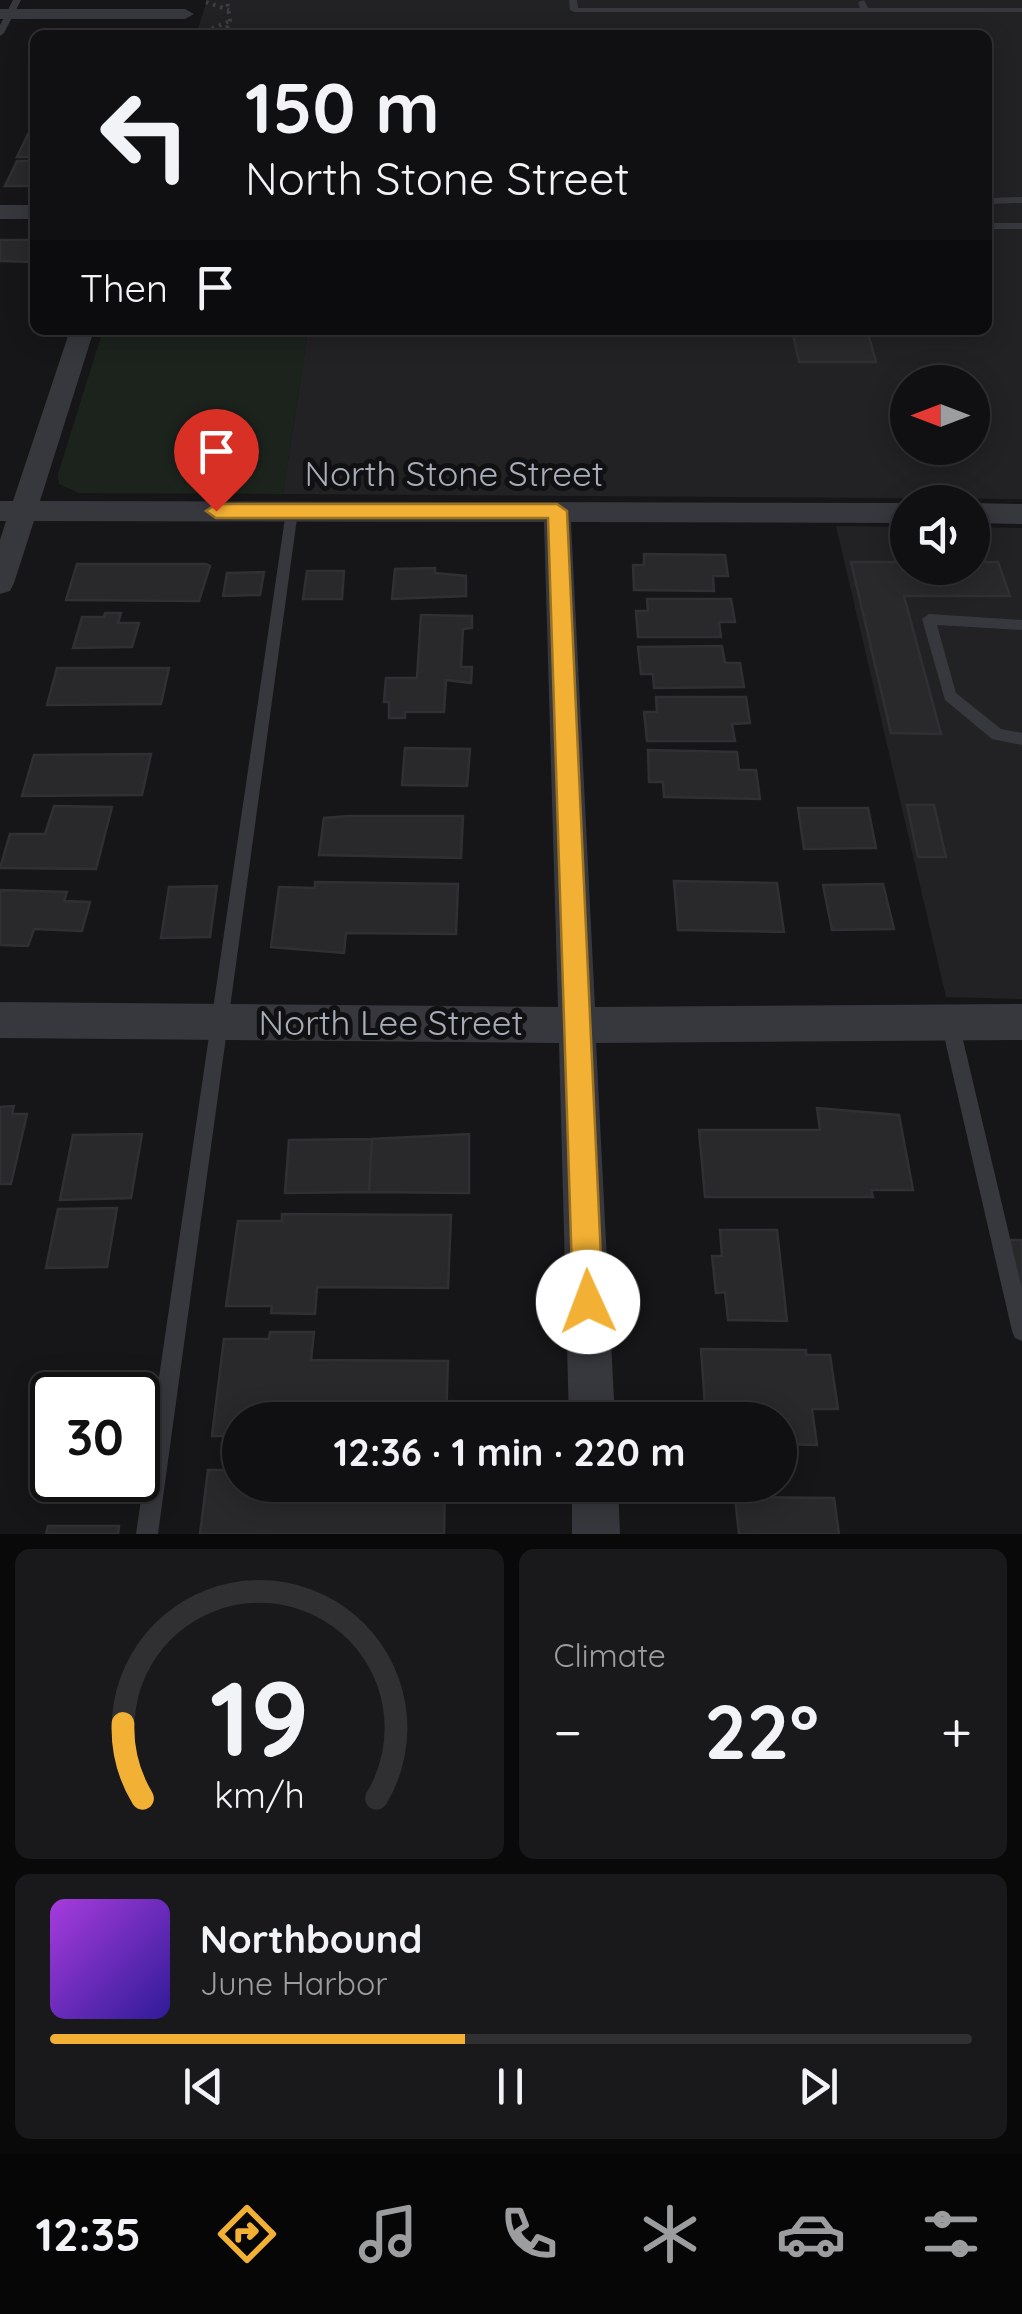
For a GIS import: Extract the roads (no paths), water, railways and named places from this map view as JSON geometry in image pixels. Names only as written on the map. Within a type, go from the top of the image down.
[{"type":"street","points":[[9,10],[187,7]]},
{"type":"street","points":[[0,212],[30,212]]},
{"type":"street","points":[[0,583],[12,511],[80,335]]},
{"type":"street","name":"North Stone Street","points":[[12,511],[890,513]]},
{"type":"street","points":[[557,511],[591,1402]]},
{"type":"street","points":[[990,514],[1022,514]]},
{"type":"street","name":"North Lee Street","points":[[0,1020],[578,1025],[1022,1022]]},
{"type":"street","points":[[595,1502],[596,1534]]},
{"type":"lane","points":[[573,0],[574,10],[745,5],[1022,10]]},
{"type":"lane","points":[[861,0],[865,10]]},
{"type":"lane","points":[[0,33],[9,10]]},
{"type":"lane","points":[[992,201],[1022,200]]},
{"type":"lane","points":[[992,226],[1022,226]]},
{"type":"lane","points":[[147,1534],[292,511]]},
{"type":"lane","points":[[1022,625],[929,619],[950,696],[997,734],[1022,739]]},
{"type":"lane","points":[[950,1020],[1022,1331]]}]
